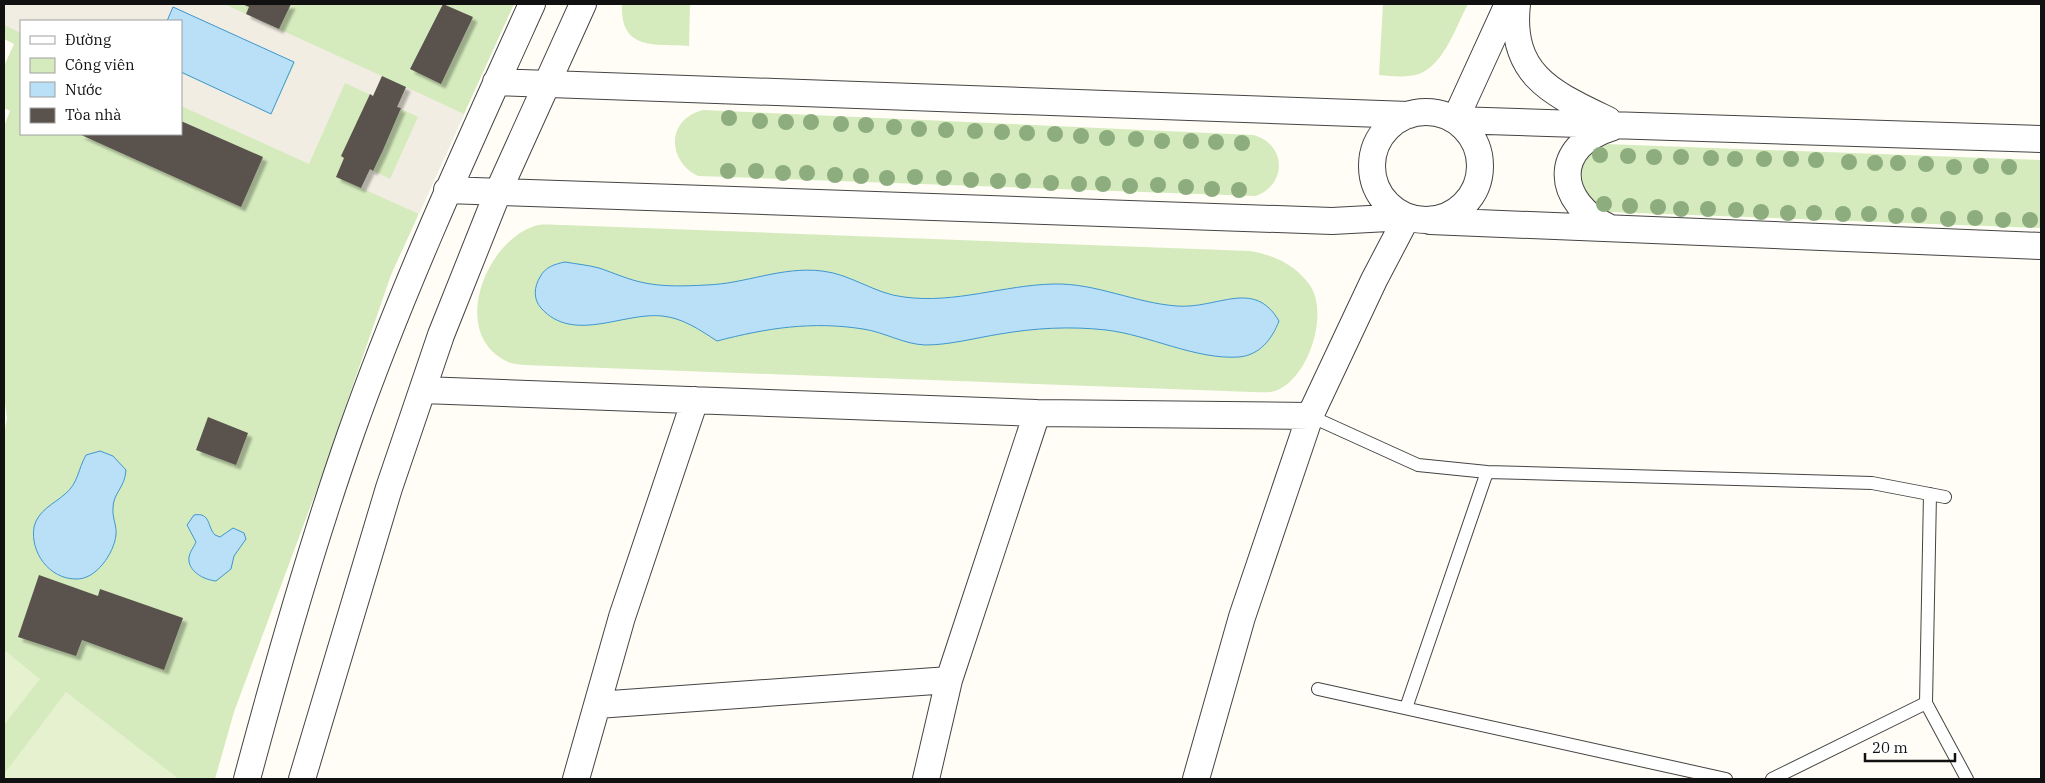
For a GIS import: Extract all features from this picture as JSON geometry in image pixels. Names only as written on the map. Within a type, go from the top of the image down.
[{"type":"street","points":[[247,779],[280,656],[334,482],[387,339],[447,190],[532,4]]},
{"type":"street","points":[[302,779],[386,497],[442,335],[498,192],[584,4]]},
{"type":"street","points":[[1455,120],[1508,4]]},
{"type":"street","points":[[1517,4],[1517,36],[1528,67],[1538,80],[1565,99],[1618,125]]},
{"type":"street","points":[[496,82],[1409,115],[1432,113],[1455,120],[2041,138]]},
{"type":"street","points":[[1409,115],[1396,121],[1380,137],[1374,150],[1373,180],[1379,194],[1389,206],[1419,219],[1613,229],[2041,246]]},
{"type":"street","points":[[447,190],[1332,221],[1419,219],[1446,217],[1460,210],[1471,198],[1478,184],[1480,160],[1476,144],[1467,131],[1455,120]]},
{"type":"street","points":[[1613,229],[1583,212],[1570,190],[1568,178],[1573,154],[1578,146],[1600,130],[1618,125]]},
{"type":"street","points":[[1196,779],[1245,608],[1310,416],[1374,280],[1419,219]]},
{"type":"street","points":[[423,390],[1038,413],[1310,416]]},
{"type":"street","points":[[576,779],[625,608],[695,400]]},
{"type":"street","points":[[926,779],[950,680],[1038,413]]},
{"type":"street","points":[[597,705],[950,680]]},
{"type":"lane","points":[[1310,416],[1418,465],[1487,472],[1872,483],[1945,497]]},
{"type":"lane","points":[[1406,708],[1487,472]]},
{"type":"lane","points":[[1930,494],[1926,703],[1967,779]]},
{"type":"lane","points":[[1318,689],[1726,779]]},
{"type":"lane","points":[[1772,779],[1926,703]]},
{"type":"green space","points":[[4,4],[514,4],[391,275],[318,486],[234,712],[215,779],[4,779],[4,434],[7,418],[4,396],[4,126],[10,111],[4,108],[4,66],[14,44],[4,39]]},
{"type":"green space","points":[[622,4],[690,4],[689,46],[652,44],[642,42],[633,37],[627,30],[623,19]]},
{"type":"green space","points":[[1383,4],[1468,4],[1448,44],[1436,62],[1419,74],[1399,76],[1379,75]]},
{"type":"green space","points":[[703,110],[1253,135],[1264,139],[1272,146],[1279,164],[1278,174],[1274,183],[1256,196],[698,176],[680,160],[675,140],[677,131],[683,122],[691,115]]},
{"type":"green space","points":[[1605,144],[2041,160],[2041,228],[1610,212],[1596,208],[1586,200],[1580,172],[1580,166],[1587,156]]},
{"type":"green space","points":[[543,225],[1250,251],[1275,258],[1290,266],[1309,284],[1315,296],[1317,311],[1313,344],[1298,373],[1287,384],[1275,391],[524,365],[508,362],[489,348],[480,331],[477,311],[480,290],[488,269],[500,251],[515,236],[532,227]]},
{"type":"green space","points":[[4,650],[40,679],[4,725]]},
{"type":"green space","points":[[66,692],[179,779],[4,779],[4,774]]},
{"type":"shaded area","points":[[4,4],[224,4],[382,76],[373,96],[345,83],[309,164],[182,106],[182,73],[271,114],[295,63],[174,7],[168,20],[20,20],[20,33],[4,25]]},
{"type":"shaded area","points":[[406,87],[464,114],[419,214],[361,188],[370,169],[390,179],[418,117],[397,107]]},
{"type":"water","points":[[173,7],[294,62],[271,114],[182,72],[182,20],[167,20]]},
{"type":"water","points":[[565,262],[599,268],[639,282],[668,286],[721,284],[778,273],[807,270],[833,273],[883,292],[904,297],[942,298],[1017,287],[1054,284],[1085,287],[1177,306],[1192,306],[1234,298],[1247,298],[1258,301],[1269,308],[1279,321],[1273,334],[1264,345],[1253,353],[1239,357],[1206,355],[1122,333],[1079,328],[1026,330],[934,345],[917,344],[863,329],[826,326],[772,329],[717,341],[698,329],[670,317],[647,316],[583,325],[568,324],[554,319],[538,304],[536,289],[538,281],[547,268]]},
{"type":"water","points":[[100,451],[113,456],[126,470],[124,481],[114,503],[115,542],[108,557],[97,570],[83,578],[66,578],[57,574],[43,562],[35,546],[34,527],[39,516],[73,486],[86,455]]},
{"type":"water","points":[[194,515],[206,518],[215,535],[220,537],[233,528],[244,533],[246,539],[234,556],[231,569],[216,581],[206,579],[197,574],[189,562],[189,557],[196,542],[187,525]]},
{"type":"building","points":[[242,4],[291,4],[279,29],[246,14],[249,7]]},
{"type":"building","points":[[443,4],[473,17],[441,84],[410,69]]},
{"type":"building","points":[[382,76],[406,87],[397,107],[401,108],[383,150],[373,171],[370,169],[361,188],[336,177],[344,158],[341,156],[370,94],[373,96]]},
{"type":"building","points":[[182,121],[263,157],[241,207],[81,135],[182,135]]},
{"type":"building","points":[[208,417],[248,433],[236,465],[196,450]]},
{"type":"building","points":[[39,575],[98,596],[100,589],[183,618],[164,670],[82,640],[76,656],[18,637]]}]
